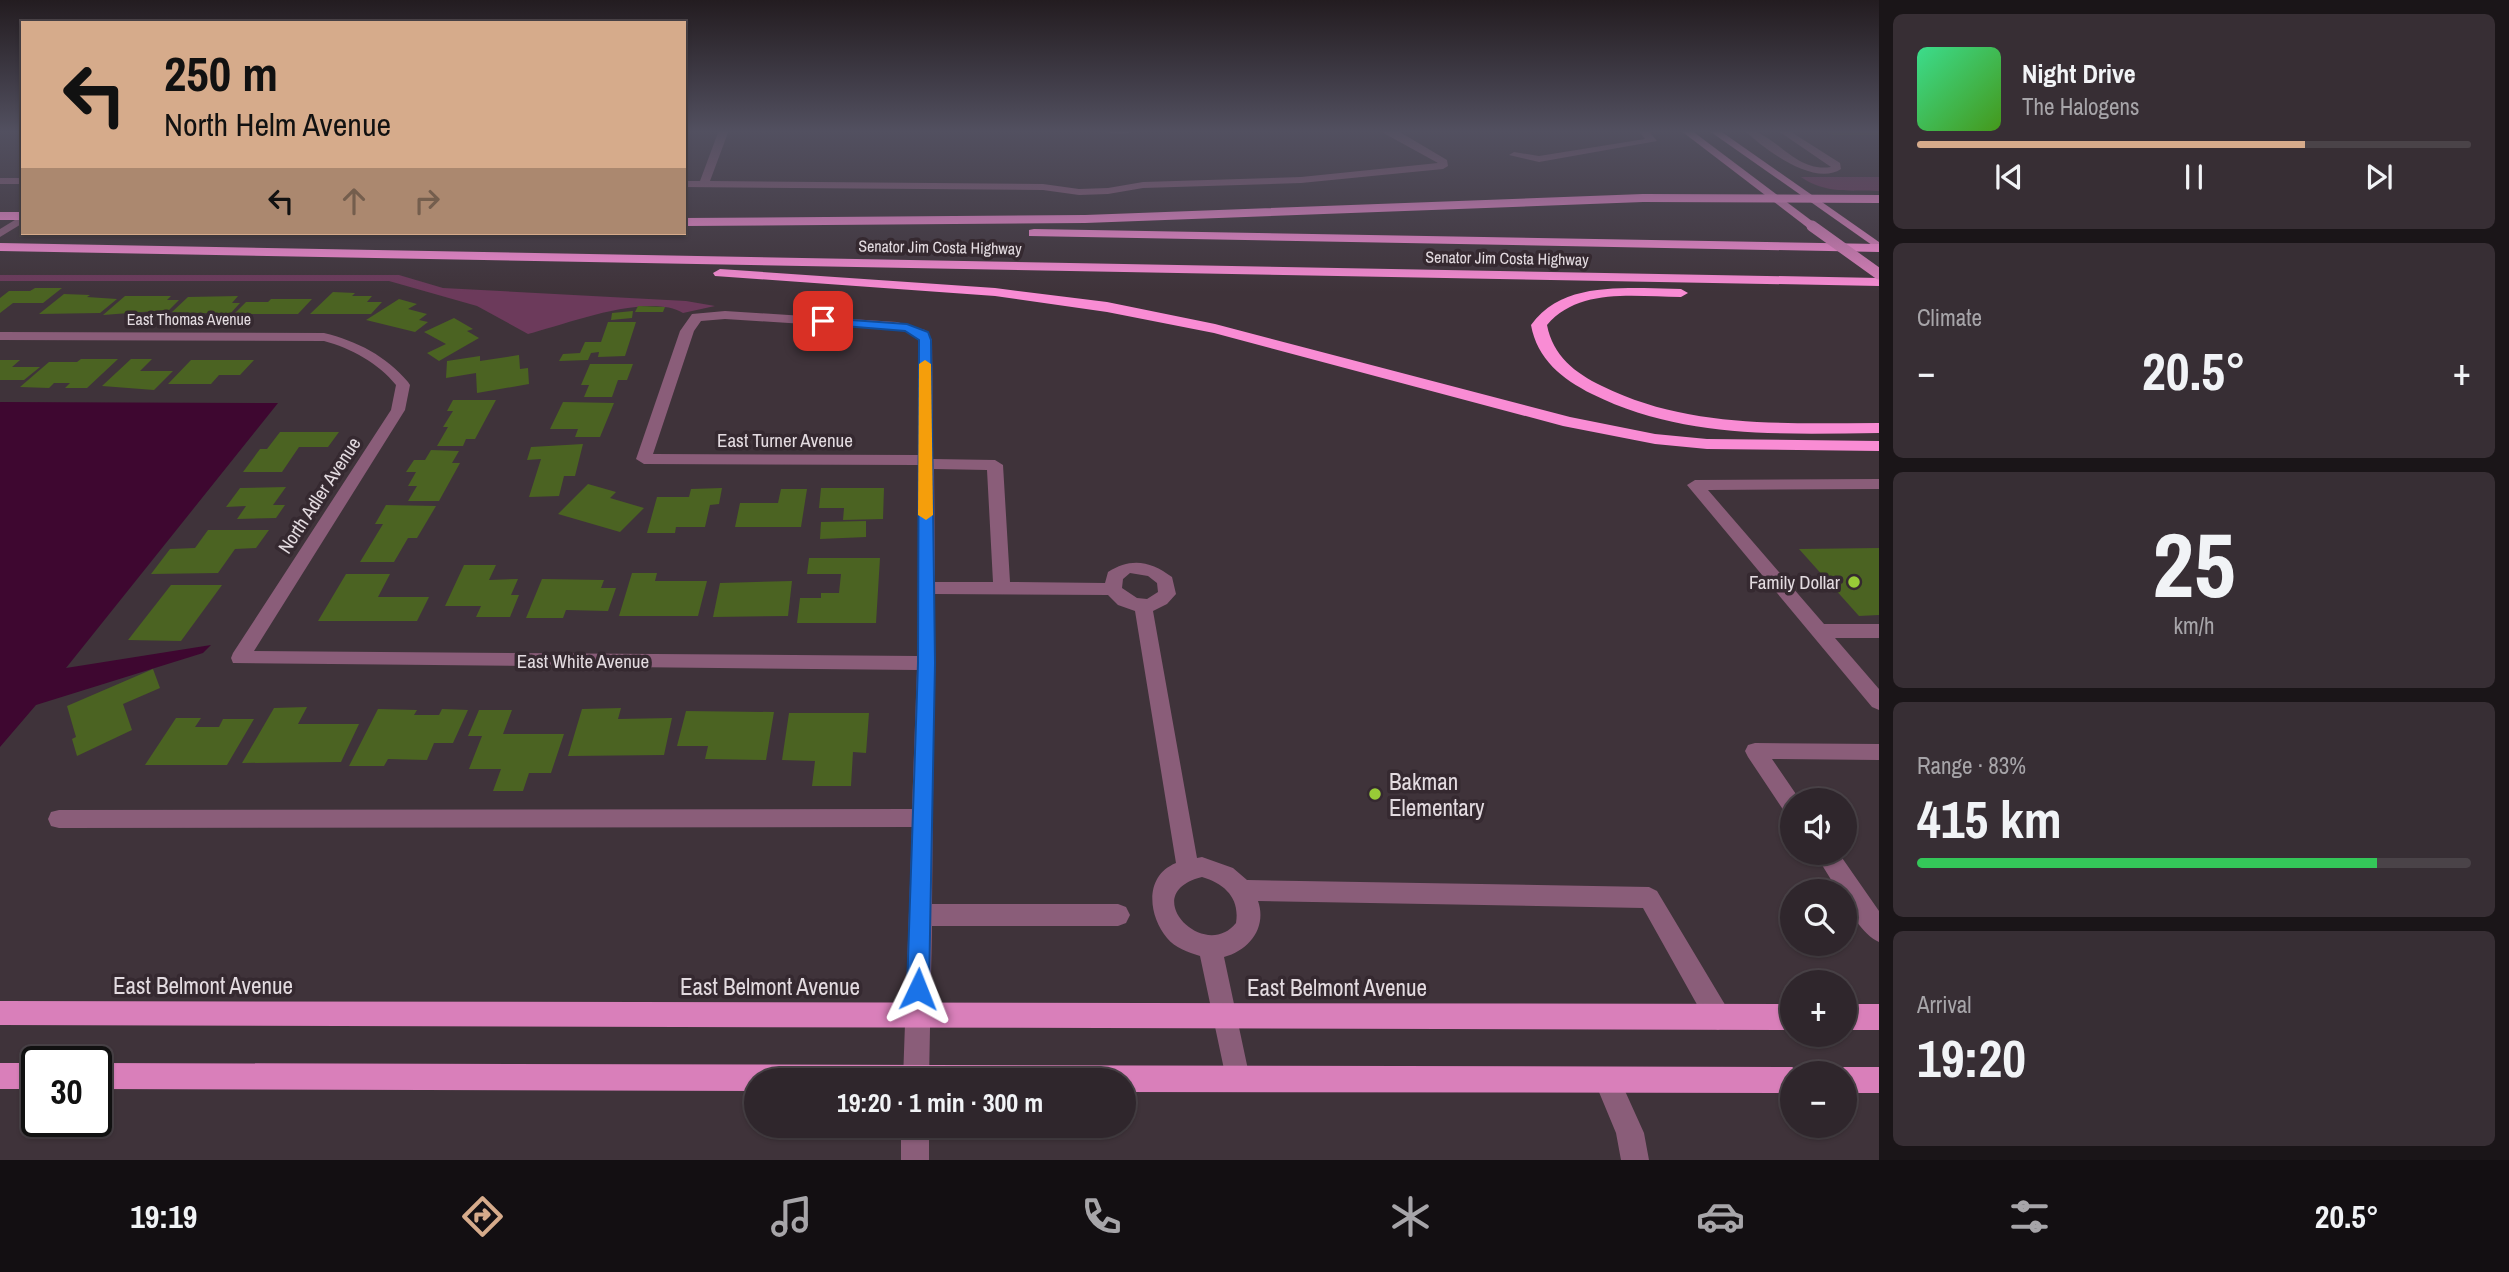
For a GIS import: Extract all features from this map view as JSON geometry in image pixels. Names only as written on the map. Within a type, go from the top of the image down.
[{"type":"highway","points":[[686,222],[1085,219],[1563,200],[1879,199]]},
{"type":"highway","points":[[0,216],[21,217]]},
{"type":"highway","name":"Senator Jim Costa Highway","points":[[686,227],[1879,247]]},
{"type":"highway","name":"Senator Jim Costa Highway","points":[[0,247],[1879,282]]},
{"type":"highway","points":[[414,254],[938,287],[1051,298],[1215,329],[1612,432],[1707,444],[1879,446]]},
{"type":"highway","points":[[1879,291],[1591,295],[1559,304],[1550,310],[1539,325],[1545,348],[1576,379],[1618,401],[1660,416],[1704,425],[1739,428],[1879,428]]},
{"type":"main road","points":[[1756,184],[1879,274]]},
{"type":"main road","points":[[1790,184],[1879,247]]},
{"type":"main road","name":"East Belmont Avenue","points":[[0,1013],[1780,1017]]},
{"type":"main road","points":[[1857,1017],[1879,1017]]},
{"type":"main road","points":[[0,1076],[21,1076]]},
{"type":"main road","points":[[112,1076],[744,1078]]},
{"type":"main road","points":[[1136,1079],[1780,1080]]},
{"type":"main road","points":[[1857,1080],[1879,1080]]},
{"type":"street","points":[[719,184],[1043,187],[1079,192],[1170,184]]},
{"type":"street","points":[[0,234],[21,218]]},
{"type":"street","name":"East Turner Avenue","points":[[925,462],[925,340],[917,330],[897,326],[724,315],[696,317],[687,331],[644,458],[995,465],[1002,588]]},
{"type":"street","name":"East Thomas Avenue","points":[[0,336],[309,336],[349,344],[373,359]]},
{"type":"street","name":"North Adler Avenue","points":[[240,658],[398,410],[403,385],[397,376],[373,359]]},
{"type":"street","points":[[916,1068],[927,663],[925,462]]},
{"type":"street","points":[[1879,484],[1695,485],[1879,702]]},
{"type":"street","points":[[1135,567],[1153,571],[1166,581],[1167,594],[1157,604],[1143,606],[1122,600],[1113,589],[1114,576],[1126,568],[1135,567]]},
{"type":"street","points":[[926,588],[1113,589]]},
{"type":"street","points":[[1143,606],[1188,868]]},
{"type":"street","points":[[1819,631],[1879,631]]},
{"type":"street","name":"East White Avenue","points":[[240,658],[927,663]]},
{"type":"street","points":[[1780,788],[1755,751],[1879,752]]},
{"type":"street","points":[[59,819],[922,818]]},
{"type":"street","points":[[1834,865],[1879,931]]},
{"type":"street","points":[[1202,867],[1217,871],[1241,890],[1248,903],[1250,917],[1246,930],[1238,940],[1225,946],[1210,947],[1182,937],[1165,915],[1163,891],[1177,873],[1188,868],[1202,867]]},
{"type":"street","points":[[1241,890],[1649,898],[1718,1017]]},
{"type":"street","points":[[920,915],[1118,915]]},
{"type":"street","points":[[1210,947],[1237,1079]]},
{"type":"street","points":[[1606,1080],[1630,1133],[1635,1160]]},
{"type":"street","points":[[915,1138],[915,1160]]},
{"type":"shaded area","points":[[1815,184],[1879,184],[1879,191],[1848,191]]},
{"type":"shaded area","points":[[0,275],[399,275],[443,288],[686,301],[715,306],[683,313],[668,307],[629,308],[585,317],[528,334],[477,306],[389,281],[0,281]]},
{"type":"shaded area","points":[[0,402],[278,403],[66,668],[211,645],[203,653],[36,705],[0,747]]},
{"type":"building","points":[[35,288],[62,288],[43,303],[13,303],[0,313],[0,298],[9,291],[30,291]]},
{"type":"building","points":[[333,292],[372,296],[367,302],[382,302],[371,314],[310,314]]},
{"type":"building","points":[[64,294],[117,299],[100,313],[39,314]]},
{"type":"building","points":[[125,296],[171,296],[167,300],[179,300],[169,310],[103,315]]},
{"type":"building","points":[[238,296],[232,303],[240,303],[230,314],[172,312],[188,297]]},
{"type":"building","points":[[271,299],[312,299],[298,314],[234,314],[246,302],[268,302]]},
{"type":"building","points":[[399,299],[417,304],[408,309],[427,314],[419,320],[428,322],[415,332],[366,320]]},
{"type":"building","points":[[638,306],[665,307],[663,312],[635,312]]},
{"type":"building","points":[[633,311],[632,318],[611,320],[612,313]]},
{"type":"building","points":[[454,318],[473,329],[467,331],[479,338],[439,361],[427,353],[446,344],[424,332]]},
{"type":"building","points":[[608,322],[636,322],[625,356],[598,357],[599,352],[591,353],[588,360],[559,361],[563,354],[580,353],[585,342],[601,342]]},
{"type":"building","points":[[519,355],[520,369],[528,368],[529,384],[477,393],[476,373],[446,378],[447,361],[480,356],[480,361]]},
{"type":"building","points":[[81,359],[118,359],[87,388],[65,388],[70,383],[54,383],[49,388],[20,387],[49,362],[77,362]]},
{"type":"building","points":[[131,359],[152,359],[140,371],[173,371],[154,390],[102,386]]},
{"type":"building","points":[[0,360],[20,360],[12,367],[40,367],[24,380],[0,380]]},
{"type":"building","points":[[191,360],[254,360],[240,375],[219,375],[211,384],[168,384]]},
{"type":"building","points":[[590,364],[633,364],[627,380],[618,380],[612,397],[584,397],[589,385],[581,385]]},
{"type":"building","points":[[453,400],[496,400],[475,439],[466,439],[463,446],[437,446],[448,427],[443,427],[453,411],[447,411]]},
{"type":"building","points":[[563,402],[614,403],[600,437],[575,437],[578,429],[550,429]]},
{"type":"building","points":[[280,432],[339,432],[328,447],[299,447],[282,472],[243,472],[260,449],[267,449]]},
{"type":"building","points":[[583,444],[575,476],[564,476],[559,496],[529,497],[541,459],[527,460],[531,447]]},
{"type":"building","points":[[431,450],[459,451],[452,463],[460,463],[439,501],[408,501],[417,486],[408,486],[416,472],[406,472],[414,460],[425,460]]},
{"type":"building","points":[[588,484],[616,492],[610,498],[644,508],[620,532],[558,514]]},
{"type":"building","points":[[286,487],[273,505],[285,505],[276,518],[237,519],[246,506],[226,507],[240,488]]},
{"type":"building","points":[[722,488],[719,504],[710,505],[705,527],[676,527],[675,533],[647,533],[657,497],[689,497],[691,489]]},
{"type":"building","points":[[821,488],[884,488],[883,519],[843,520],[844,508],[819,508]]},
{"type":"building","points":[[781,489],[807,489],[801,527],[735,527],[740,503],[778,503]]},
{"type":"building","points":[[386,505],[436,506],[417,538],[408,538],[394,562],[360,562],[383,524],[375,524]]},
{"type":"building","points":[[866,521],[866,537],[820,539],[821,522]]},
{"type":"building","points":[[208,530],[269,530],[256,548],[235,549],[218,573],[151,574],[170,549],[195,548]]},
{"type":"building","name":"Family Dollar","points":[[1879,548],[1879,615],[1859,616],[1799,549]]},
{"type":"building","points":[[809,558],[880,558],[876,623],[797,623],[800,598],[821,598],[821,593],[839,593],[841,574],[807,574]]},
{"type":"building","points":[[464,565],[496,565],[489,580],[518,579],[511,595],[519,595],[510,617],[476,617],[481,606],[445,606]]},
{"type":"building","points":[[632,573],[657,573],[655,581],[707,581],[698,616],[619,616]]},
{"type":"building","points":[[346,574],[390,574],[378,597],[429,597],[417,621],[318,621]]},
{"type":"building","points":[[542,579],[604,580],[601,588],[616,588],[608,611],[566,610],[563,618],[526,618]]},
{"type":"building","points":[[792,581],[788,616],[713,617],[720,583]]},
{"type":"building","points":[[171,585],[222,585],[181,641],[128,640]]},
{"type":"building","points":[[153,669],[160,688],[123,704],[132,730],[77,756],[72,739],[76,737],[67,706]]},
{"type":"building","points":[[307,707],[298,724],[359,724],[341,762],[242,763],[274,708]]},
{"type":"building","points":[[621,708],[618,719],[672,718],[664,755],[568,756],[582,709]]},
{"type":"building","points":[[378,709],[417,710],[414,715],[439,715],[442,709],[468,710],[453,743],[434,743],[427,760],[388,759],[384,766],[349,766]]},
{"type":"building","points":[[479,710],[512,710],[503,734],[564,734],[551,773],[529,773],[523,791],[493,791],[501,769],[469,769],[482,736],[468,736]]},
{"type":"building","points":[[686,711],[774,712],[766,760],[705,759],[708,746],[677,746]]},
{"type":"building","points":[[789,713],[869,713],[866,753],[853,752],[851,786],[812,786],[815,761],[782,760]]},
{"type":"building","points":[[176,718],[201,718],[195,727],[219,727],[223,719],[254,719],[227,765],[145,765]]},
{"type":"slow traffic","points":[[925,364],[926,515]]},
{"type":"place","name":"Family Dollar","points":[[1854,582]]},
{"type":"place","name":"Bakman Elementary","points":[[1375,794]]},
{"type":"route","points":[[823,321],[907,327],[923,334],[925,340],[927,663],[918,989]]}]
